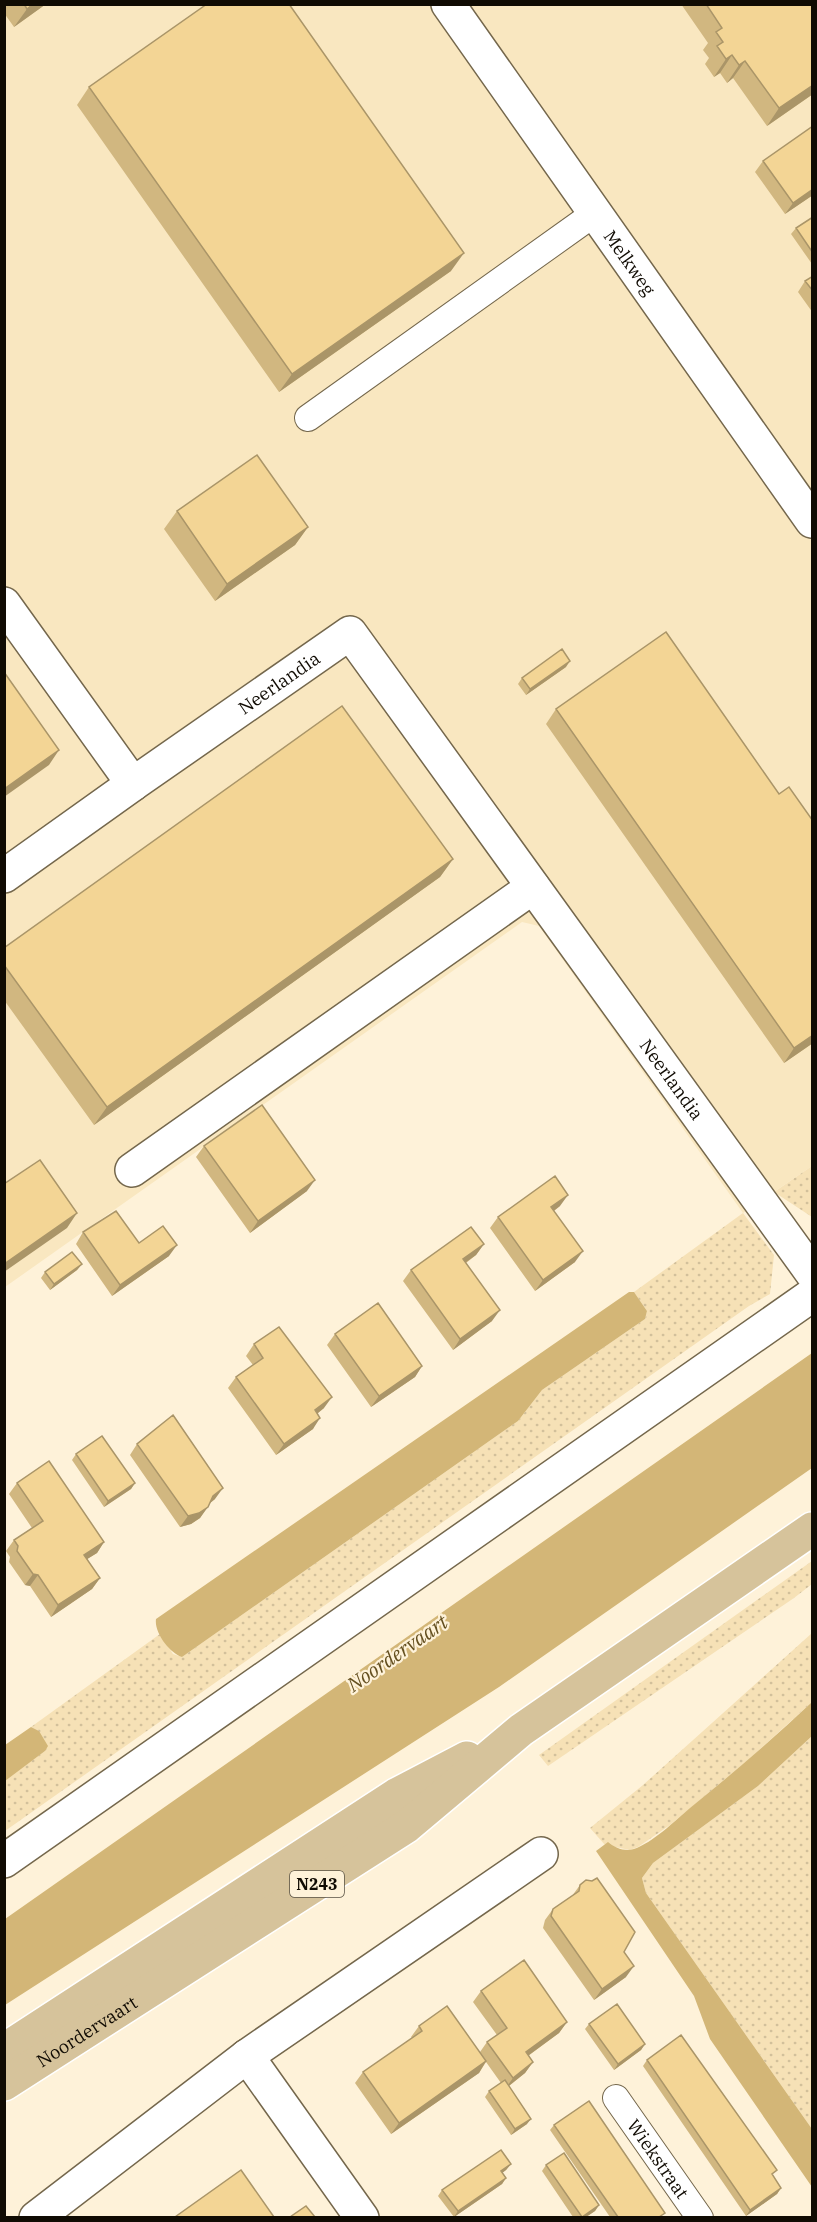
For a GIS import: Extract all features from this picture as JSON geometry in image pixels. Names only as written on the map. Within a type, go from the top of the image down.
[{"type":"main road","name":"Noordervaart","points":[[4,2084],[407,1826],[521,1730],[813,1529]]},
{"type":"main road","name":"Noordervaart","points":[[4,2050],[396,1795],[521,1730]]},
{"type":"street","name":"Melkweg","points":[[448,4],[813,521]]},
{"type":"street","points":[[4,604],[133,784],[4,876]]},
{"type":"street","name":"Neerlandia","points":[[133,784],[350,633],[813,1273]]},
{"type":"street","points":[[132,1170],[533,887]]},
{"type":"street","points":[[4,1861],[813,1295]]},
{"type":"street","points":[[36,2217],[247,2056],[541,1854]]},
{"type":"street","points":[[247,2056],[362,2217]]},
{"type":"lane","points":[[308,418],[595,213]]},
{"type":"lane","name":"Wiekstraat","points":[[616,2098],[700,2217]]},
{"type":"shaded area","points":[[5,5],[812,5],[812,1166],[743,1213],[539,926],[522,922],[5,1287]]},
{"type":"shaded area","points":[[812,1166],[812,1217],[774,1192]]},
{"type":"shaded area","points":[[743,1213],[774,1255],[770,1294],[749,1306],[5,1831],[4,1781],[45,1751],[39,1731],[31,1727],[160,1634],[173,1654],[182,1657],[518,1421],[542,1390],[645,1319],[647,1311],[634,1292]]},
{"type":"shaded area","points":[[812,1561],[812,1584],[794,1598],[548,1766],[539,1755]]},
{"type":"shaded area","points":[[812,1633],[812,1702],[748,1760],[670,1825],[630,1850],[605,1845],[590,1828],[643,1785]]},
{"type":"shaded area","points":[[812,1736],[812,2129],[646,1893],[642,1878],[653,1863],[758,1786]]},
{"type":"water","points":[[629,1292],[634,1292],[647,1311],[645,1319],[542,1390],[518,1421],[182,1657],[164,1642],[160,1636],[156,1619]]},
{"type":"water","points":[[812,1353],[812,1468],[499,1687],[5,2005],[5,1919]]},
{"type":"water","points":[[812,1702],[812,1736],[758,1786],[653,1863],[642,1878],[646,1893],[812,2129],[812,2187],[710,2039],[694,1996],[596,1851],[608,1842],[620,1849],[634,1849],[656,1837]]},
{"type":"water","points":[[31,1727],[39,1731],[48,1746],[45,1751],[5,1781],[5,1745]]},
{"type":"building","points":[[207,4],[289,4],[464,253],[292,374],[89,87]]},
{"type":"building","points":[[706,4],[813,4],[813,85],[779,108],[745,61],[739,65],[732,55],[726,59],[717,46],[723,42],[716,32],[722,28]]},
{"type":"building","points":[[813,126],[813,189],[793,203],[763,161]]},
{"type":"building","points":[[813,217],[813,253],[796,228]]},
{"type":"building","points":[[813,276],[813,291],[805,281]]},
{"type":"building","points":[[257,455],[308,527],[227,584],[177,511]]},
{"type":"building","points":[[666,632],[779,794],[789,787],[813,821],[813,1035],[794,1048],[556,709]]},
{"type":"building","points":[[562,649],[570,661],[530,689],[522,678]]},
{"type":"building","points":[[4,672],[59,750],[4,789]]},
{"type":"building","points":[[342,706],[453,859],[107,1107],[4,965],[4,948]]},
{"type":"building","points":[[262,1105],[315,1180],[258,1221],[204,1146]]},
{"type":"building","points":[[40,1160],[77,1213],[4,1264],[4,1184]]},
{"type":"building","points":[[555,1176],[568,1195],[551,1207],[583,1251],[543,1280],[498,1217]]},
{"type":"building","points":[[116,1211],[139,1243],[163,1226],[177,1245],[120,1285],[83,1232]]},
{"type":"building","points":[[471,1227],[484,1244],[463,1259],[500,1310],[460,1339],[411,1270]]},
{"type":"building","points":[[72,1252],[82,1264],[54,1284],[45,1272]]},
{"type":"building","points":[[378,1303],[422,1366],[379,1396],[335,1334]]},
{"type":"building","points":[[279,1327],[332,1397],[315,1410],[320,1418],[284,1444],[236,1377],[263,1358],[254,1344]]},
{"type":"building","points":[[173,1415],[223,1488],[213,1496],[208,1507],[188,1516],[137,1444]]},
{"type":"building","points":[[102,1436],[135,1483],[108,1501],[76,1454]]},
{"type":"building","points":[[49,1461],[104,1542],[84,1555],[100,1578],[58,1605],[38,1575],[33,1574],[17,1551],[18,1546],[14,1540],[43,1521],[17,1483]]},
{"type":"building","points":[[597,1878],[635,1932],[624,1952],[634,1966],[602,1989],[551,1916],[553,1909],[579,1891],[580,1885],[586,1880],[592,1881]]},
{"type":"building","points":[[524,1960],[567,2022],[526,2052],[533,2062],[513,2078],[487,2042],[507,2028],[481,1991]]},
{"type":"building","points":[[617,2004],[645,2044],[618,2064],[589,2024]]},
{"type":"building","points":[[447,2006],[486,2061],[399,2123],[363,2072],[422,2031],[419,2026]]},
{"type":"building","points":[[681,2035],[777,2170],[772,2174],[781,2188],[750,2210],[647,2060]]},
{"type":"building","points":[[505,2080],[531,2119],[515,2129],[489,2091]]},
{"type":"building","points":[[589,2101],[665,2213],[659,2217],[618,2217],[554,2125]]},
{"type":"building","points":[[501,2150],[511,2164],[501,2171],[506,2178],[458,2211],[442,2190]]},
{"type":"building","points":[[564,2153],[599,2205],[582,2217],[546,2165]]},
{"type":"building","points":[[241,2170],[274,2217],[175,2217]]},
{"type":"building","points":[[306,2206],[315,2217],[290,2217]]}]
